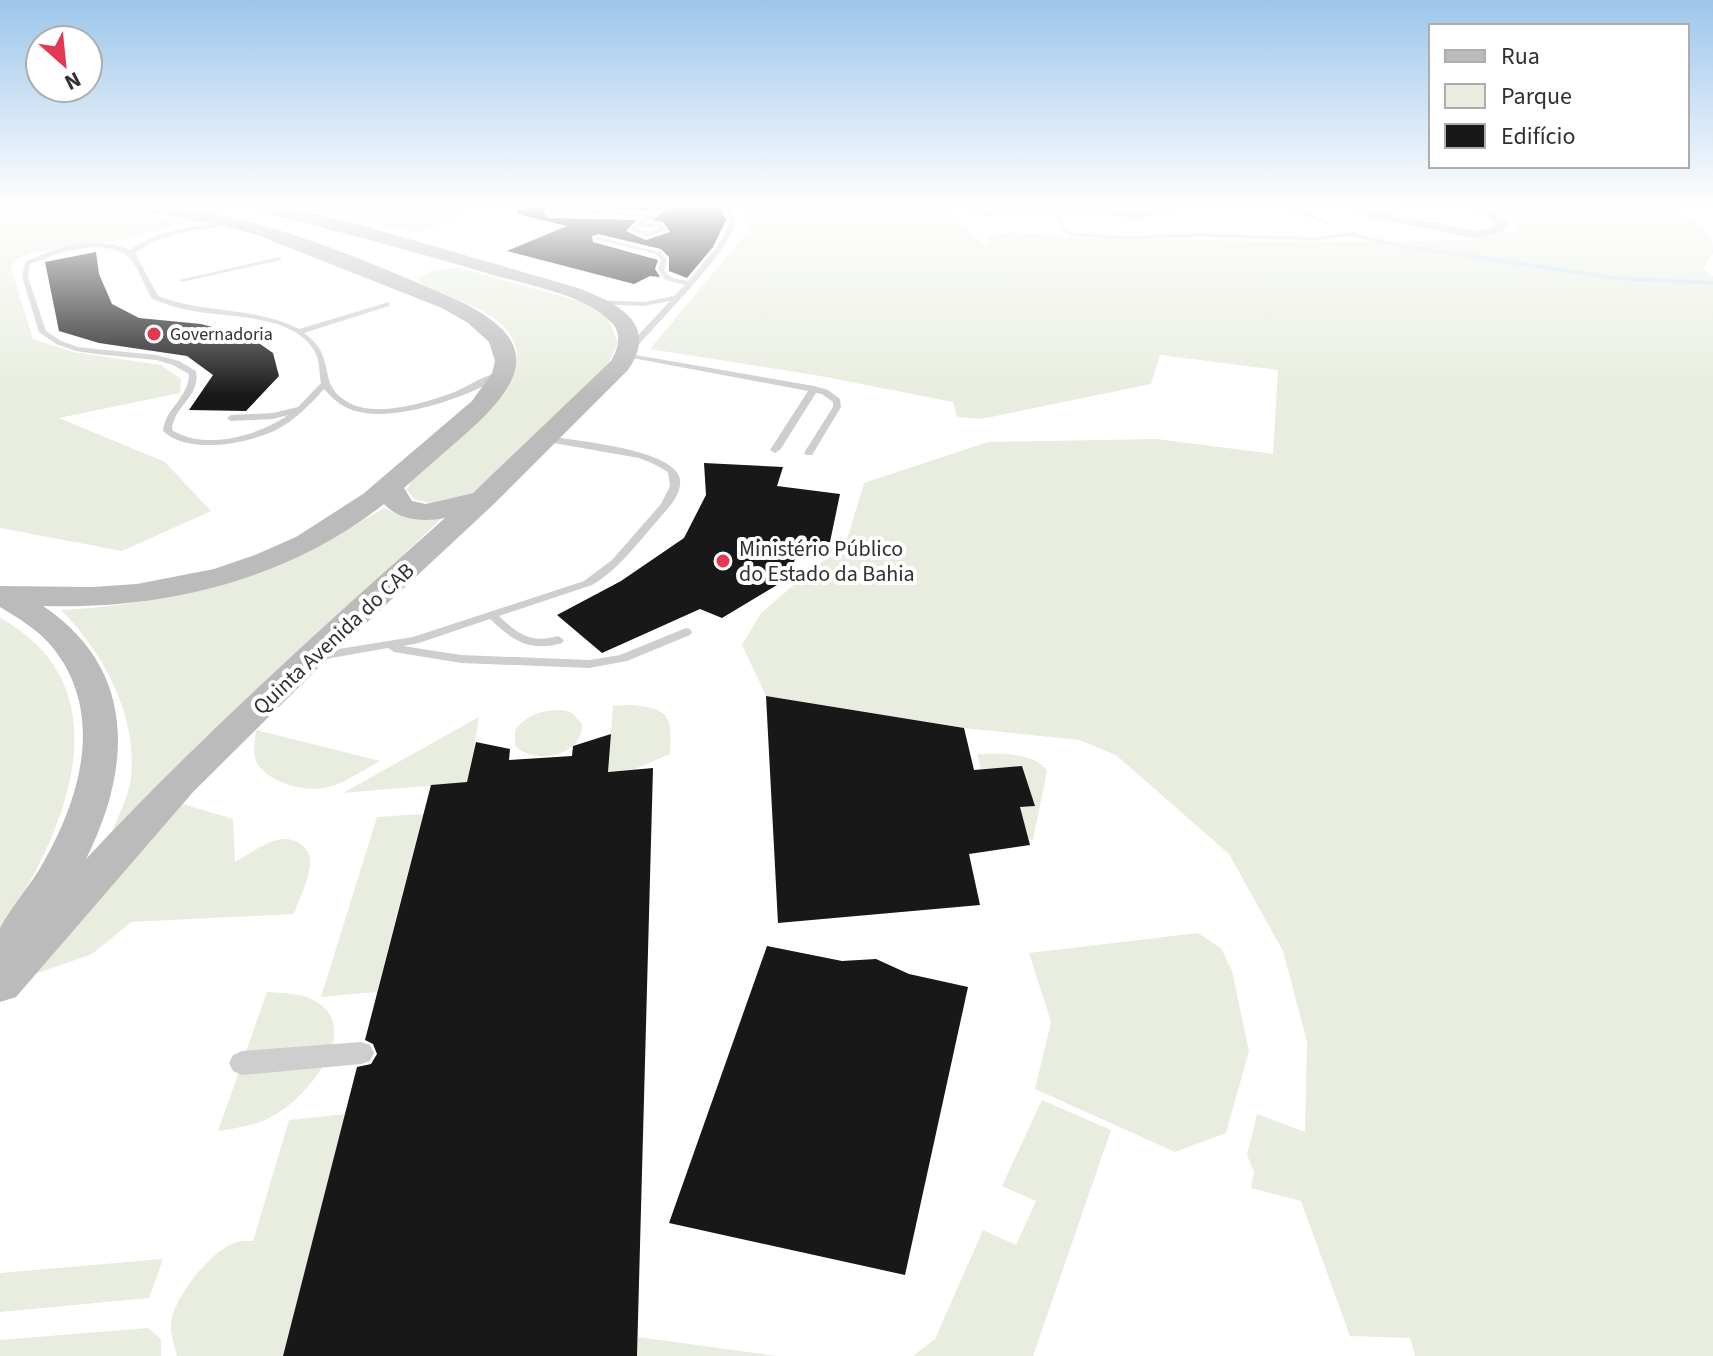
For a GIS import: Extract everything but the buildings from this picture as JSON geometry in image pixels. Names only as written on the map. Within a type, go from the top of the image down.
[{"type":"main road","points":[[364,270],[372,269]]},
{"type":"main road","points":[[364,270],[427,269]]},
{"type":"main road","points":[[494,269],[595,302],[627,327],[630,351]]},
{"type":"main road","points":[[2,595],[95,598],[202,581],[280,555],[318,537],[390,486],[473,413],[504,372],[504,351],[489,328],[464,312],[424,270]]},
{"type":"main road","name":"Quinta Avenida do CAB","points":[[0,983],[180,782],[309,657],[485,497],[630,351]]},
{"type":"main road","points":[[390,486],[390,493],[399,505],[416,511],[443,511],[485,497]]},
{"type":"main road","points":[[0,964],[85,823],[101,762],[102,731],[99,706],[90,682],[65,641],[33,614],[2,595]]},
{"type":"street","points":[[242,1063],[361,1053]]},
{"type":"lane","points":[[26,269],[25,277],[43,332],[59,343],[144,355],[183,366],[193,373],[194,381],[186,400],[169,416],[167,431],[175,438],[202,442],[243,440],[265,434],[303,409],[324,384]]},
{"type":"lane","points":[[140,269],[155,297],[166,302],[264,319],[298,332],[319,349],[324,384],[334,397],[363,409],[406,409],[444,401],[504,372]]},
{"type":"lane","points":[[182,280],[232,269]]},
{"type":"lane","points":[[663,269],[662,274],[672,280],[687,283]]},
{"type":"lane","points":[[698,269],[630,351],[814,389],[833,396],[837,407],[809,453]]},
{"type":"lane","points":[[595,302],[644,304],[675,297]]},
{"type":"lane","points":[[298,332],[386,304]]},
{"type":"lane","points":[[775,450],[814,389]]},
{"type":"lane","points":[[231,418],[273,416],[303,409]]},
{"type":"lane","points":[[309,657],[387,647],[572,590],[602,575],[626,553],[674,493],[675,480],[665,465],[640,457],[545,439]]},
{"type":"lane","points":[[493,616],[512,635],[527,642],[548,644],[558,640]]},
{"type":"lane","points":[[387,647],[461,659],[589,664],[623,658],[686,632]]},
{"type":"green space","points":[[0,269],[11,269],[33,339],[73,352],[161,365],[181,379],[180,393],[59,418],[165,462],[211,511],[122,551],[0,528]]},
{"type":"green space","points":[[465,269],[582,302],[608,319],[618,342],[606,369],[473,493],[429,503],[414,499],[407,490],[416,472],[476,422],[496,401],[510,379],[517,358],[512,337],[492,317],[424,287],[418,279],[430,271]]},
{"type":"green space","points":[[716,269],[1704,269],[1713,276],[1713,1356],[1415,1356],[1410,1338],[1350,1336],[1301,1201],[1251,1188],[1254,1172],[1247,1155],[1257,1114],[1305,1132],[1307,1042],[1283,951],[1229,854],[1116,755],[1079,740],[964,728],[766,696],[742,645],[761,613],[817,565],[844,549],[864,483],[988,442],[1157,439],[1273,454],[1278,370],[1160,355],[1151,384],[981,419],[957,417],[953,402],[820,376],[650,349]]},
{"type":"green space","points":[[384,508],[405,517],[443,517],[112,831],[131,778],[129,732],[123,709],[103,665],[91,645],[61,610],[149,600],[230,580],[307,550]]},
{"type":"green space","points":[[0,618],[40,648],[64,684],[74,724],[72,766],[62,810],[45,852],[0,930]]},
{"type":"green space","points":[[613,706],[655,709],[666,717],[670,731],[670,754],[635,769],[595,773],[609,761]]},
{"type":"green space","points":[[563,710],[572,713],[582,724],[575,744],[567,750],[545,756],[524,752],[515,746],[515,730],[525,720],[542,712]]},
{"type":"green space","points":[[479,717],[470,771],[484,781],[343,793]]},
{"type":"green space","points":[[256,730],[380,761],[329,787],[311,789],[291,786],[273,778],[259,766],[254,753]]},
{"type":"green space","points":[[977,754],[1025,757],[1047,771],[1033,840],[1028,839],[1011,808],[1034,806],[1022,766],[981,769]]},
{"type":"green space","points":[[166,799],[233,819],[235,862],[258,848],[283,839],[304,847],[310,858],[309,871],[294,914],[131,922],[92,954],[15,981]]},
{"type":"green space","points":[[423,814],[377,992],[321,997],[377,817]]},
{"type":"green space","points":[[1198,933],[1221,948],[1232,971],[1249,1051],[1226,1133],[1175,1152],[1035,1089],[1051,1022],[1029,953]]},
{"type":"green space","points":[[267,992],[304,996],[326,1010],[334,1025],[333,1043],[314,1079],[285,1108],[258,1123],[218,1131]]},
{"type":"green space","points":[[1042,1100],[1111,1130],[1033,1356],[913,1356],[935,1339],[983,1230],[1016,1245],[1036,1201],[1002,1186]]},
{"type":"green space","points":[[346,1114],[283,1356],[177,1356],[171,1325],[178,1302],[214,1256],[234,1243],[253,1241],[289,1120]]},
{"type":"green space","points":[[163,1259],[149,1298],[0,1312],[0,1273]]},
{"type":"green space","points":[[148,1328],[161,1339],[161,1356],[0,1356],[0,1340]]},
{"type":"green space","points":[[638,1337],[777,1356],[637,1356]]},
{"type":"waterway","points":[[1557,269],[1615,278],[1713,283]]},
{"type":"place","name":"Governadoria","points":[[154,334]]},
{"type":"place","name":"Ministério Público do Estado da Bahia","points":[[723,561]]}]
